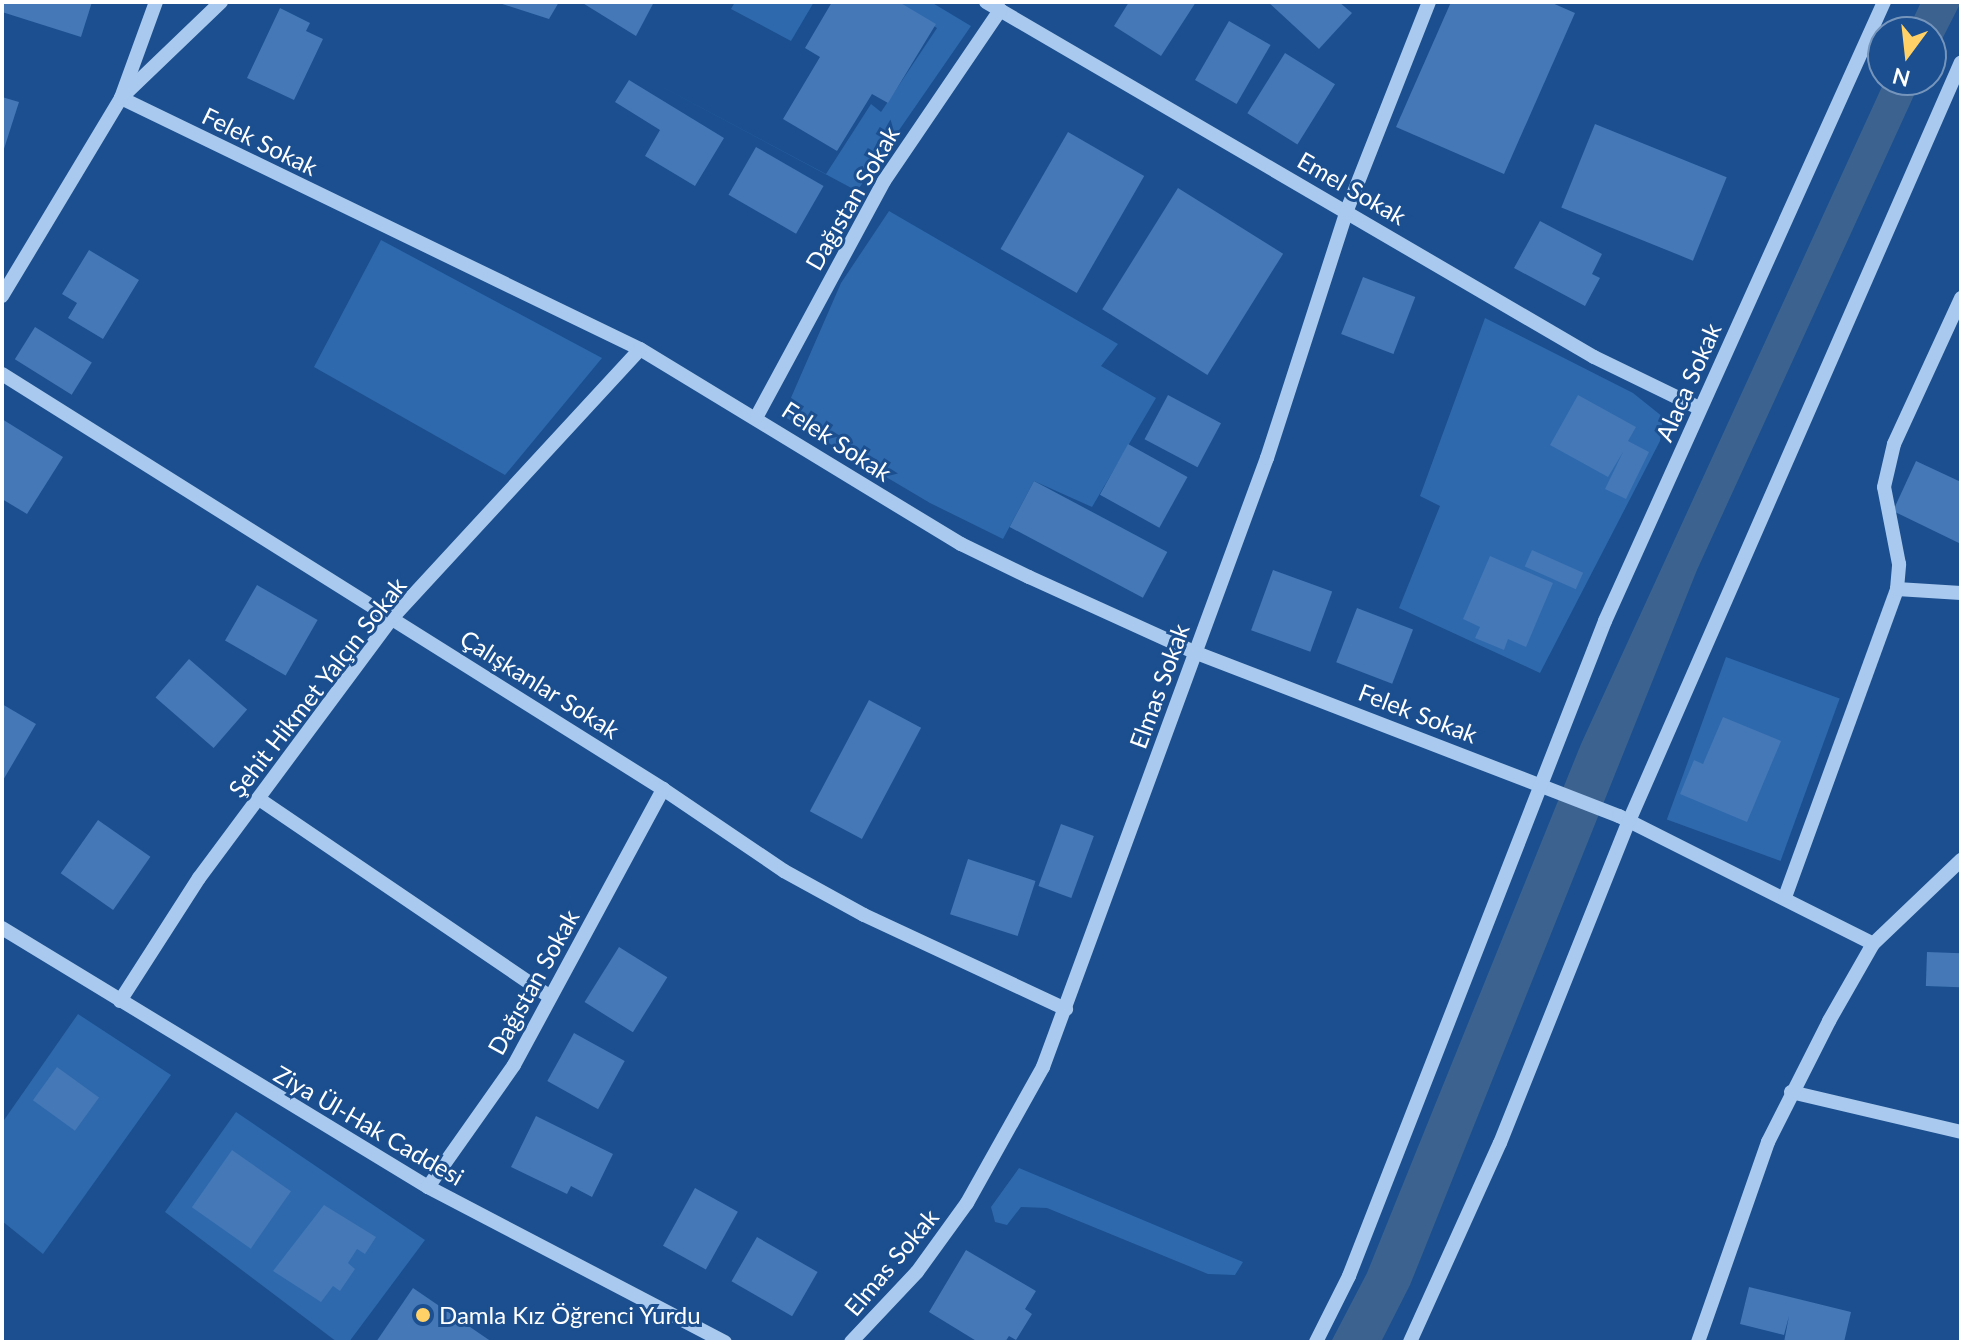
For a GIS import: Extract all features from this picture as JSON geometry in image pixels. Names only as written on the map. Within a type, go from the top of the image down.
[{"type":"street","points":[[2,296],[121,98],[156,2]]},
{"type":"street","points":[[121,98],[221,2]]},
{"type":"street","name":"Emel Sokak","points":[[986,2],[1347,210],[1594,357],[1699,408]]},
{"type":"street","name":"Elmas Sokak","points":[[851,1342],[917,1272],[976,1190],[1024,1107],[1066,1009],[1267,458],[1347,210],[1429,2]]},
{"type":"street","name":"Alaca Sokak","points":[[1316,1342],[1349,1276],[1605,621],[1884,2]]},
{"type":"street","name":"Dağıstan Sokak","points":[[757,416],[884,181],[1000,10]]},
{"type":"street","points":[[1410,1342],[1500,1143],[1624,819],[1961,62]]},
{"type":"street","name":"Felek Sokak","points":[[121,98],[640,349],[757,416],[961,544],[1194,652],[1543,784],[1624,819]]},
{"type":"street","points":[[1785,897],[1897,589],[1899,564],[1884,487],[1888,468],[1961,298]]},
{"type":"street","name":"Şehit Hikmet Yalçın Sokak","points":[[120,1001],[259,799],[393,617],[640,349]]},
{"type":"street","name":"Çalışkanlar Sokak","points":[[2,374],[393,617],[798,879],[1066,1009]]},
{"type":"street","points":[[1897,589],[1961,593]]},
{"type":"street","name":"Dağıstan Sokak","points":[[428,1187],[514,1065],[663,789]]},
{"type":"street","points":[[259,799],[550,997]]},
{"type":"street","points":[[1624,819],[1785,897],[1873,944]]},
{"type":"street","points":[[1698,1342],[1768,1142],[1791,1092],[1873,944],[1961,860]]},
{"type":"street","name":"Ziya Ül-Hak Caddesi","points":[[2,928],[428,1187],[725,1342]]},
{"type":"street","points":[[1791,1092],[1961,1132]]},
{"type":"shaded area","points":[[735,2],[814,2],[791,41],[731,9]]},
{"type":"shaded area","points":[[895,2],[931,2],[971,26],[857,191],[627,68],[826,174],[871,104],[881,112],[937,28]]},
{"type":"shaded area","points":[[1921,2],[1961,2],[1947,30],[1947,16],[1914,16]]},
{"type":"shaded area","points":[[1878,96],[1914,96],[1697,570],[1410,1285],[1381,1342],[1331,1342],[1367,1273],[1581,744]]},
{"type":"shaded area","points":[[889,211],[1118,344],[1101,366],[1156,398],[1092,507],[1034,481],[1003,539],[930,503],[783,416],[841,283]]},
{"type":"shaded area","points":[[381,240],[602,358],[505,475],[314,367]]},
{"type":"shaded area","points":[[1485,318],[1633,393],[1663,417],[1660,441],[1540,673],[1399,608],[1440,506],[1420,496]]},
{"type":"shaded area","points":[[1726,657],[1840,698],[1781,861],[1667,820]]},
{"type":"shaded area","points":[[78,1014],[171,1075],[43,1254],[2,1221],[2,1123]]},
{"type":"shaded area","points":[[236,1112],[425,1240],[349,1342],[337,1342],[165,1212]]},
{"type":"shaded area","points":[[1019,1168],[1243,1262],[1235,1275],[1208,1274],[1047,1208],[1021,1207],[1007,1225],[995,1222],[991,1207]]},
{"type":"building","points":[[2,2],[92,2],[81,37],[2,12]]},
{"type":"building","points":[[496,2],[559,2],[549,19]]},
{"type":"building","points":[[581,2],[654,2],[636,36]]},
{"type":"building","points":[[832,2],[899,2],[936,24],[888,103],[872,94],[837,151],[783,119],[820,57],[805,48]]},
{"type":"building","points":[[1129,2],[1196,2],[1161,56],[1114,26]]},
{"type":"building","points":[[1268,2],[1339,2],[1352,13],[1319,49]]},
{"type":"building","points":[[1451,2],[1550,2],[1575,13],[1504,174],[1396,127]]},
{"type":"building","points":[[280,8],[310,23],[306,31],[323,39],[294,100],[247,78]]},
{"type":"building","points":[[1229,21],[1271,45],[1237,104],[1195,80]]},
{"type":"building","points":[[1285,53],[1335,84],[1297,144],[1247,113]]},
{"type":"building","points":[[629,80],[724,138],[695,186],[645,156],[660,130],[615,102]]},
{"type":"building","points":[[2,97],[19,102],[3,152],[2,152]]},
{"type":"building","points":[[1595,124],[1727,177],[1693,261],[1561,207]]},
{"type":"building","points":[[1068,132],[1144,176],[1077,293],[1000,249]]},
{"type":"building","points":[[756,147],[824,186],[796,234],[728,195]]},
{"type":"building","points":[[1178,188],[1283,254],[1207,375],[1102,309]]},
{"type":"building","points":[[1540,221],[1602,254],[1592,274],[1600,278],[1585,306],[1514,268]]},
{"type":"building","points":[[89,250],[139,280],[103,339],[68,318],[77,303],[62,294]]},
{"type":"building","points":[[1363,277],[1415,297],[1393,354],[1341,334]]},
{"type":"building","points":[[35,327],[92,363],[72,395],[15,359]]},
{"type":"building","points":[[1168,395],[1221,423],[1198,467],[1145,439]]},
{"type":"building","points":[[1578,395],[1636,427],[1628,441],[1649,452],[1626,499],[1605,489],[1623,452],[1608,477],[1550,445]]},
{"type":"building","points":[[2,419],[63,457],[27,514],[2,499]]},
{"type":"building","points":[[1128,444],[1187,477],[1159,528],[1100,495]]},
{"type":"building","points":[[1916,461],[1961,482],[1961,544],[1893,511]]},
{"type":"building","points":[[1034,481],[1167,552],[1143,598],[1010,527]]},
{"type":"building","points":[[1532,550],[1583,573],[1576,589],[1525,566]]},
{"type":"building","points":[[1490,556],[1553,583],[1526,647],[1508,639],[1504,650],[1475,638],[1480,627],[1463,619]]},
{"type":"building","points":[[1273,570],[1332,592],[1310,652],[1251,630]]},
{"type":"building","points":[[257,585],[318,620],[286,675],[225,640]]},
{"type":"building","points":[[1357,608],[1413,630],[1392,684],[1336,662]]},
{"type":"building","points":[[189,659],[247,710],[214,748],[156,697]]},
{"type":"building","points":[[869,700],[921,728],[862,839],[810,811]]},
{"type":"building","points":[[2,704],[36,724],[2,782]]},
{"type":"building","points":[[1723,717],[1781,741],[1747,822],[1680,794],[1694,760],[1703,764]]},
{"type":"building","points":[[98,820],[150,857],[113,910],[61,873]]},
{"type":"building","points":[[1061,824],[1094,836],[1071,898],[1038,886]]},
{"type":"building","points":[[968,859],[1036,881],[1018,936],[950,914]]},
{"type":"building","points":[[619,947],[667,977],[633,1032],[585,1002]]},
{"type":"building","points":[[1927,952],[1961,953],[1960,987],[1926,986]]},
{"type":"building","points":[[574,1033],[625,1061],[598,1109],[547,1081]]},
{"type":"building","points":[[57,1067],[99,1098],[75,1131],[33,1100]]},
{"type":"building","points":[[536,1116],[613,1154],[592,1197],[571,1186],[567,1194],[511,1167]]},
{"type":"building","points":[[232,1150],[291,1191],[251,1249],[192,1207]]},
{"type":"building","points":[[695,1188],[738,1212],[706,1269],[663,1246]]},
{"type":"building","points":[[324,1205],[376,1237],[365,1254],[357,1249],[348,1263],[355,1269],[340,1291],[333,1286],[321,1302],[273,1271]]},
{"type":"building","points":[[757,1237],[818,1272],[792,1316],[732,1281]]},
{"type":"building","points":[[966,1250],[1036,1291],[1025,1309],[1032,1314],[1016,1340],[1009,1336],[1005,1342],[978,1342],[929,1312]]},
{"type":"building","points":[[1749,1287],[1851,1312],[1844,1342],[1784,1342],[1789,1316],[1784,1335],[1740,1324]]},
{"type":"building","name":"Damla Kız Öğrenci Yurdu","points":[[413,1288],[492,1342],[376,1342]]},
{"type":"place","name":"Damla Kız Öğrenci Yurdu","points":[[423,1315]]}]
